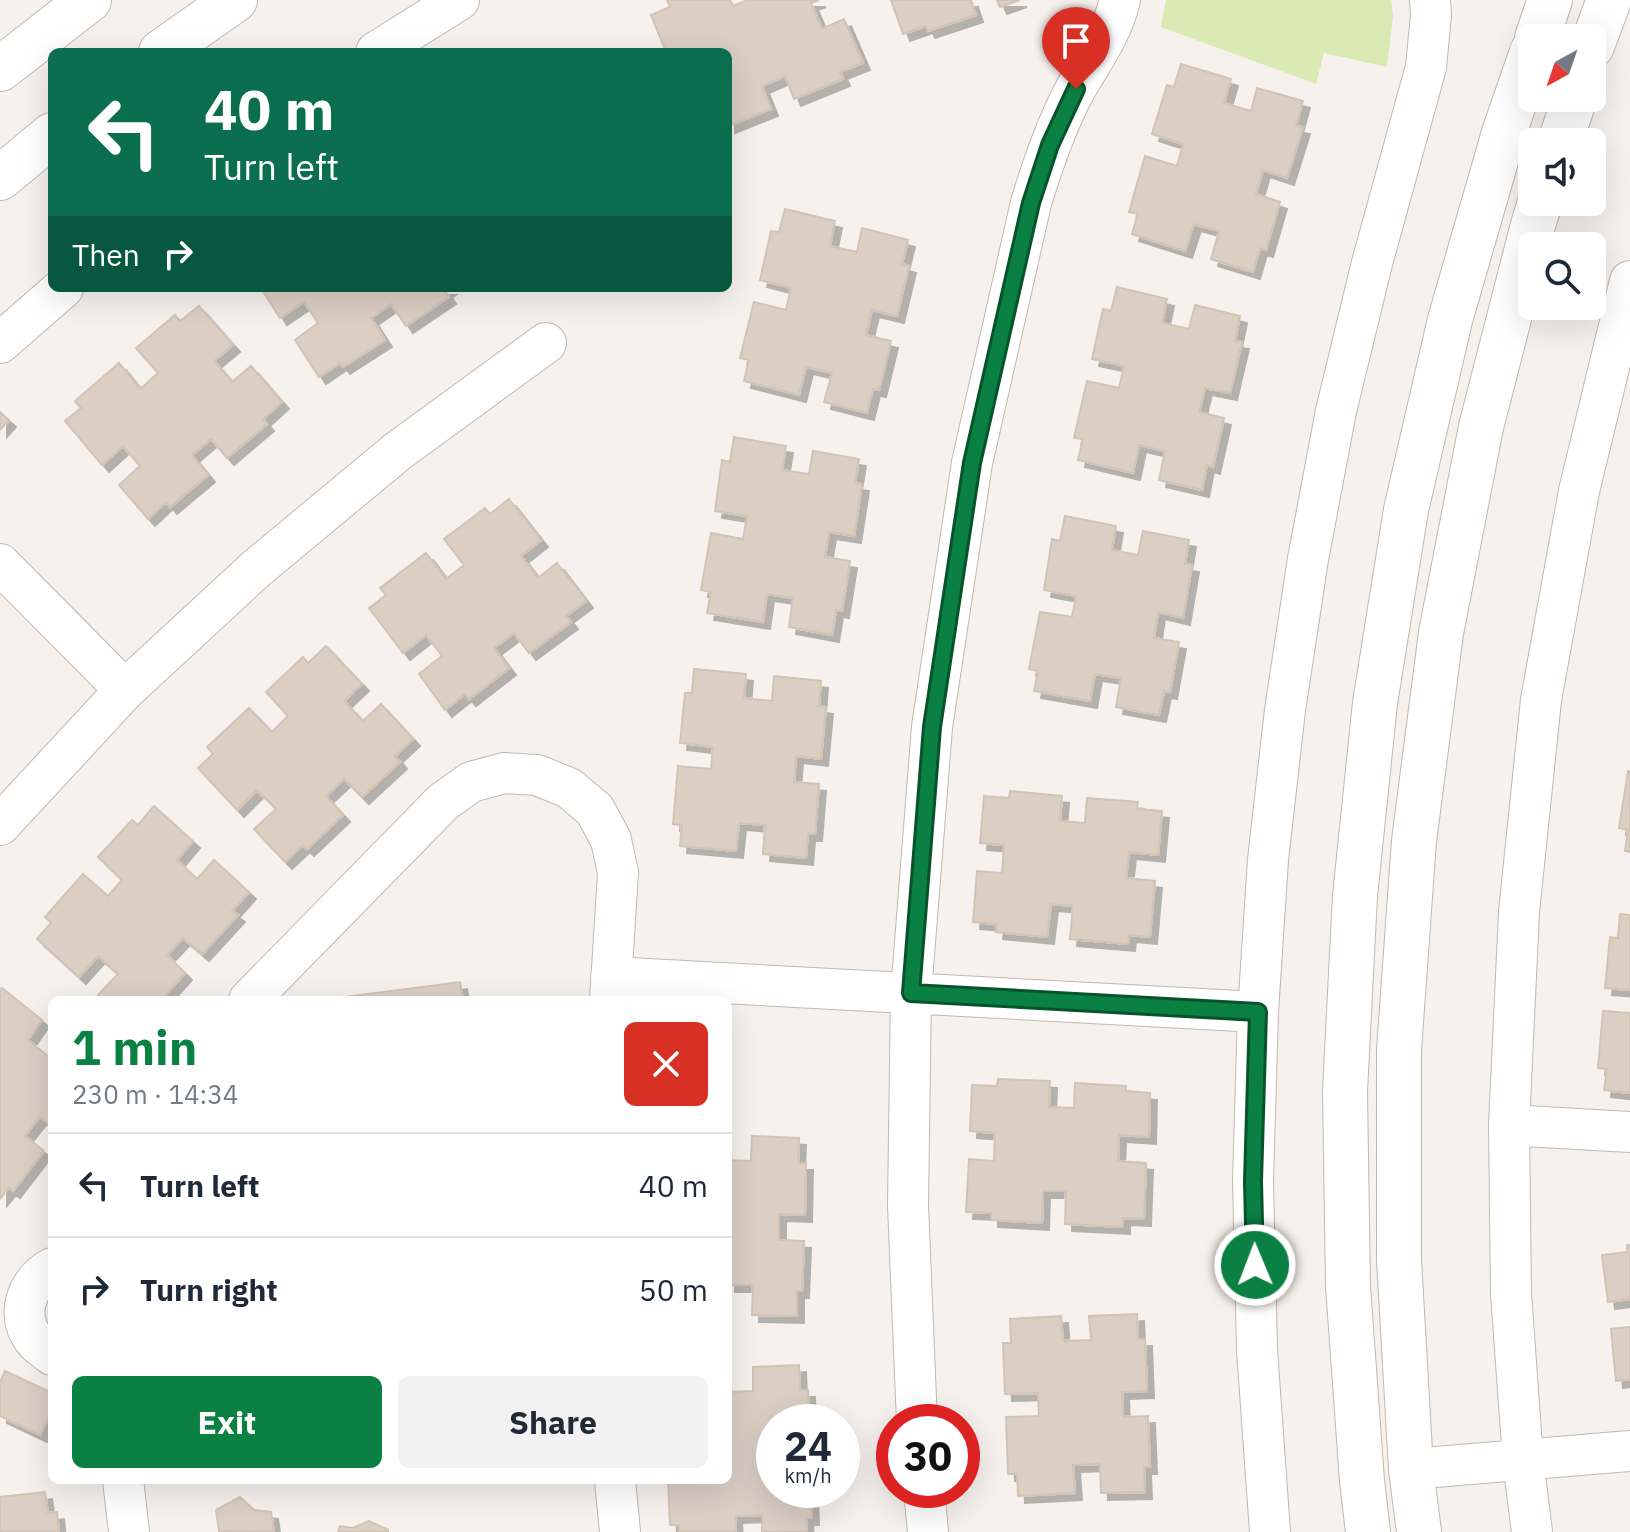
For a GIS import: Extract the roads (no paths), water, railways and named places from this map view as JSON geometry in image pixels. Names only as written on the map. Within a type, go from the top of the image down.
[{"type":"street","points":[[0,69],[89,0]]},
{"type":"street","points":[[167,48],[235,0]]},
{"type":"street","points":[[382,48],[459,0]]},
{"type":"street","points":[[916,1404],[908,1205],[911,993],[932,727],[972,463],[1031,203],[1058,126],[1115,21],[1120,0]]},
{"type":"street","points":[[1270,1532],[1257,1334],[1253,1181],[1258,1012],[1269,845],[1308,559],[1336,411],[1372,263],[1426,67],[1430,0]]},
{"type":"street","points":[[1542,24],[1550,0]]},
{"type":"street","points":[[1600,24],[1609,0]]},
{"type":"street","points":[[1368,1532],[1348,1286],[1345,1091],[1355,896],[1375,703],[1406,510],[1450,320],[1518,92]]},
{"type":"street","points":[[0,178],[48,138]]},
{"type":"street","points":[[1419,1532],[1411,1469],[1399,1260],[1399,1050],[1414,841],[1441,633],[1478,442],[1536,216]]},
{"type":"street","points":[[1532,1532],[1523,1460],[1511,1293],[1509,1125],[1519,912],[1541,700],[1579,491],[1630,283]]},
{"type":"street","points":[[0,343],[58,292]]},
{"type":"street","points":[[0,825],[125,690],[257,568],[398,451],[546,343]]},
{"type":"street","points":[[0,564],[125,690]]},
{"type":"street","points":[[253,996],[443,802],[471,782],[504,773],[537,775],[569,788],[595,810],[611,840],[618,873],[610,988],[911,993],[1258,1012]]},
{"type":"street","points":[[1509,1125],[1630,1132]]},
{"type":"street","points":[[44,1349],[28,1330],[24,1314],[26,1298],[33,1284],[48,1270]]},
{"type":"street","points":[[0,1320],[44,1349]]},
{"type":"street","points":[[1411,1469],[1630,1451]]},
{"type":"street","points":[[123,1484],[129,1532]]},
{"type":"street","points":[[615,1484],[620,1532]]},
{"type":"street","points":[[926,1508],[928,1532]]}]
